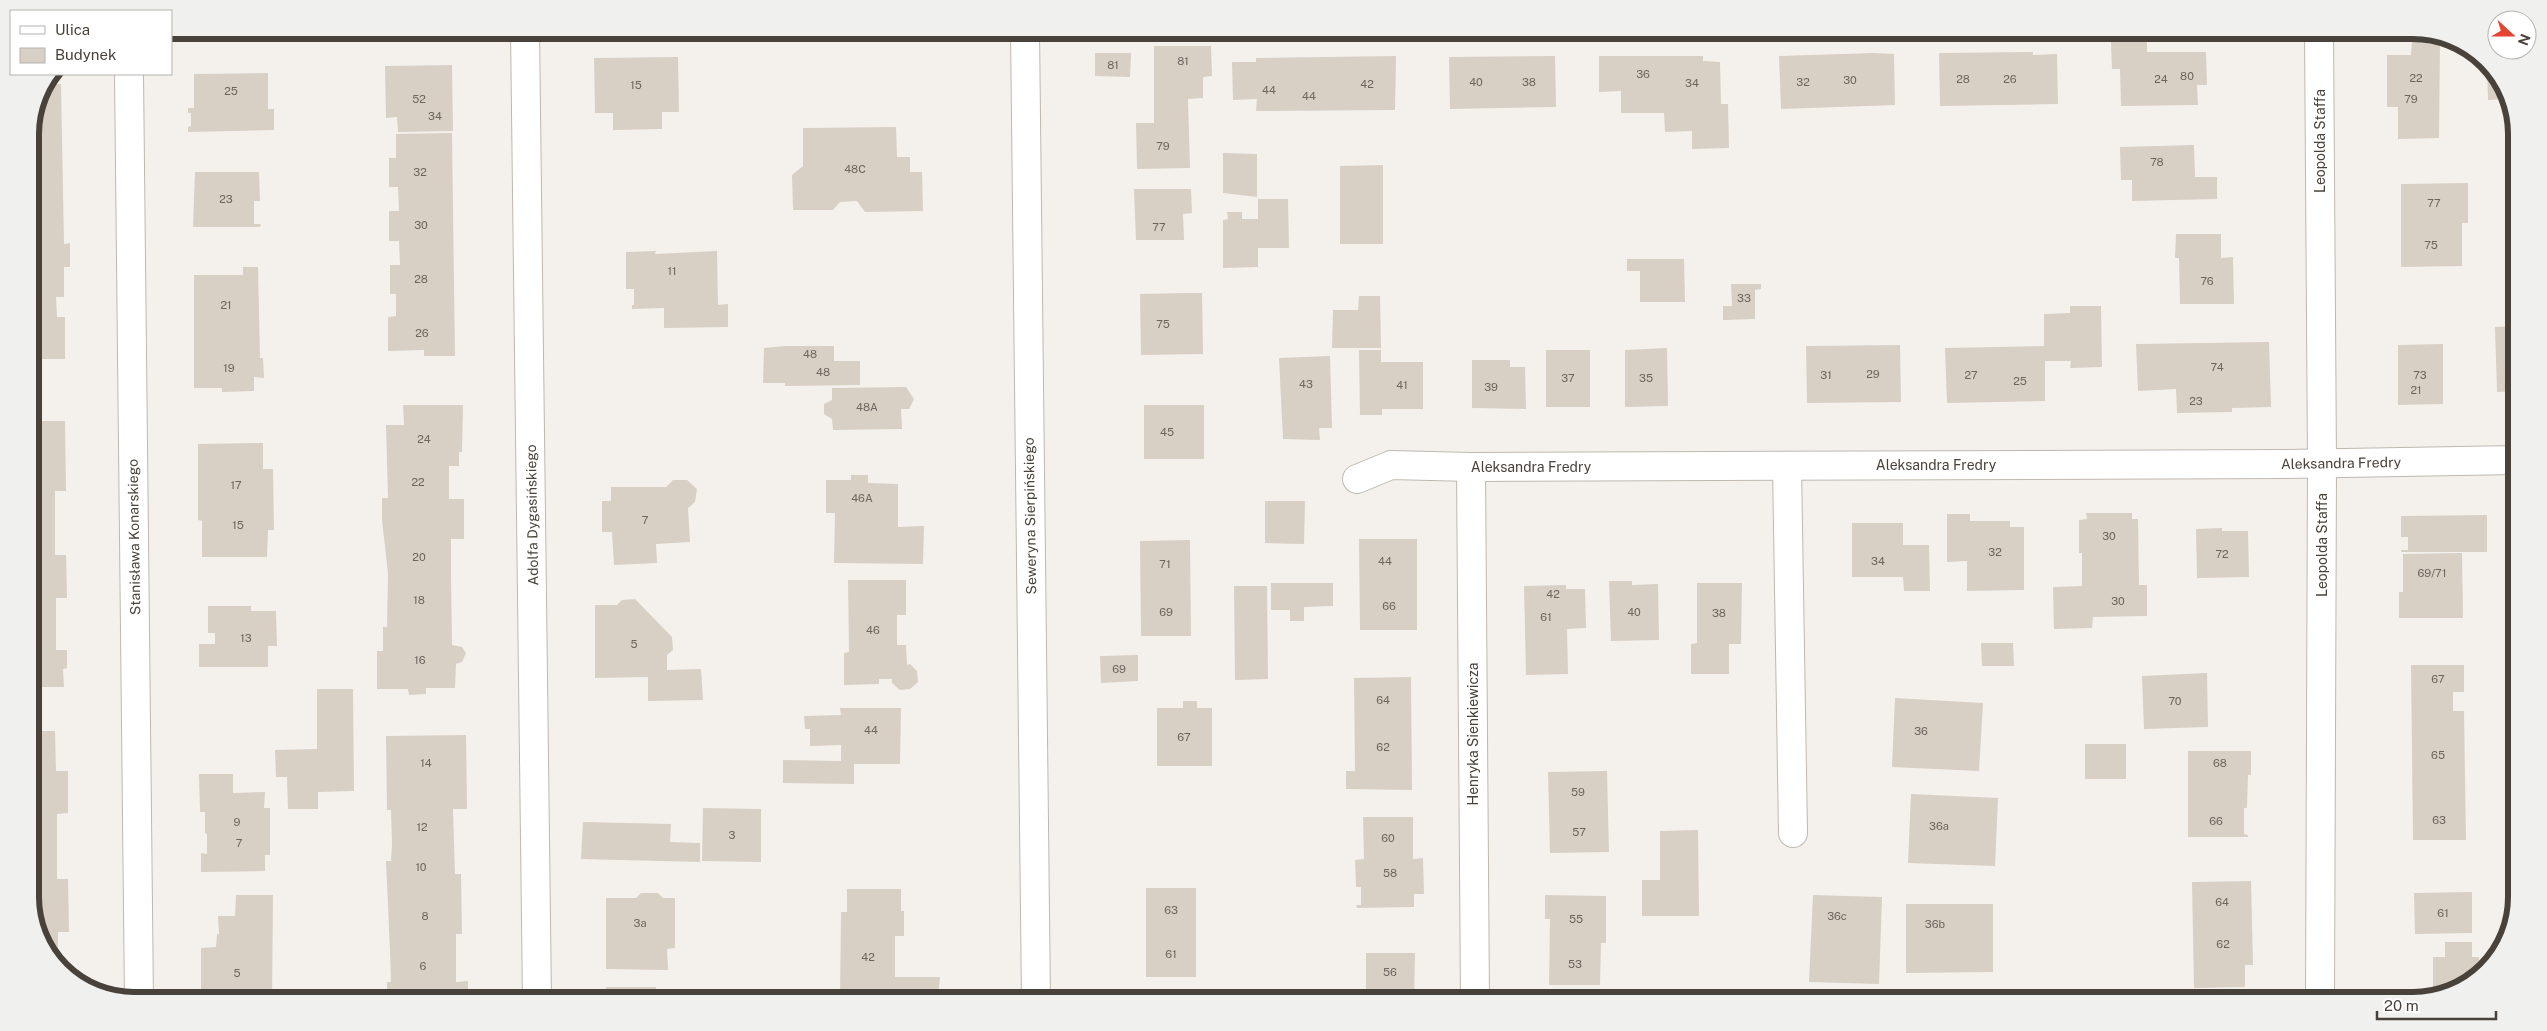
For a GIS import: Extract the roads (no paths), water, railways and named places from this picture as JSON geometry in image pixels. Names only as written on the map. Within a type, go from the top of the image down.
[{"type":"street","name":"Adolfa Dygasińskiego","points":[[525,39],[538,992]]},
{"type":"street","name":"Seweryna Sierpińskiego","points":[[1025,39],[1036,992]]},
{"type":"street","name":"Leopolda Staffa","points":[[2319,39],[2322,463],[2320,992]]},
{"type":"street","name":"Stanisława Konarskiego","points":[[129,75],[139,992]]},
{"type":"street","name":"Aleksandra Fredry","points":[[1357,479],[1391,465],[1471,467],[1788,466],[2508,460]]},
{"type":"street","points":[[1788,466],[1793,833]]},
{"type":"street","name":"Henryka Sienkiewicza","points":[[1471,467],[1475,992]]}]
